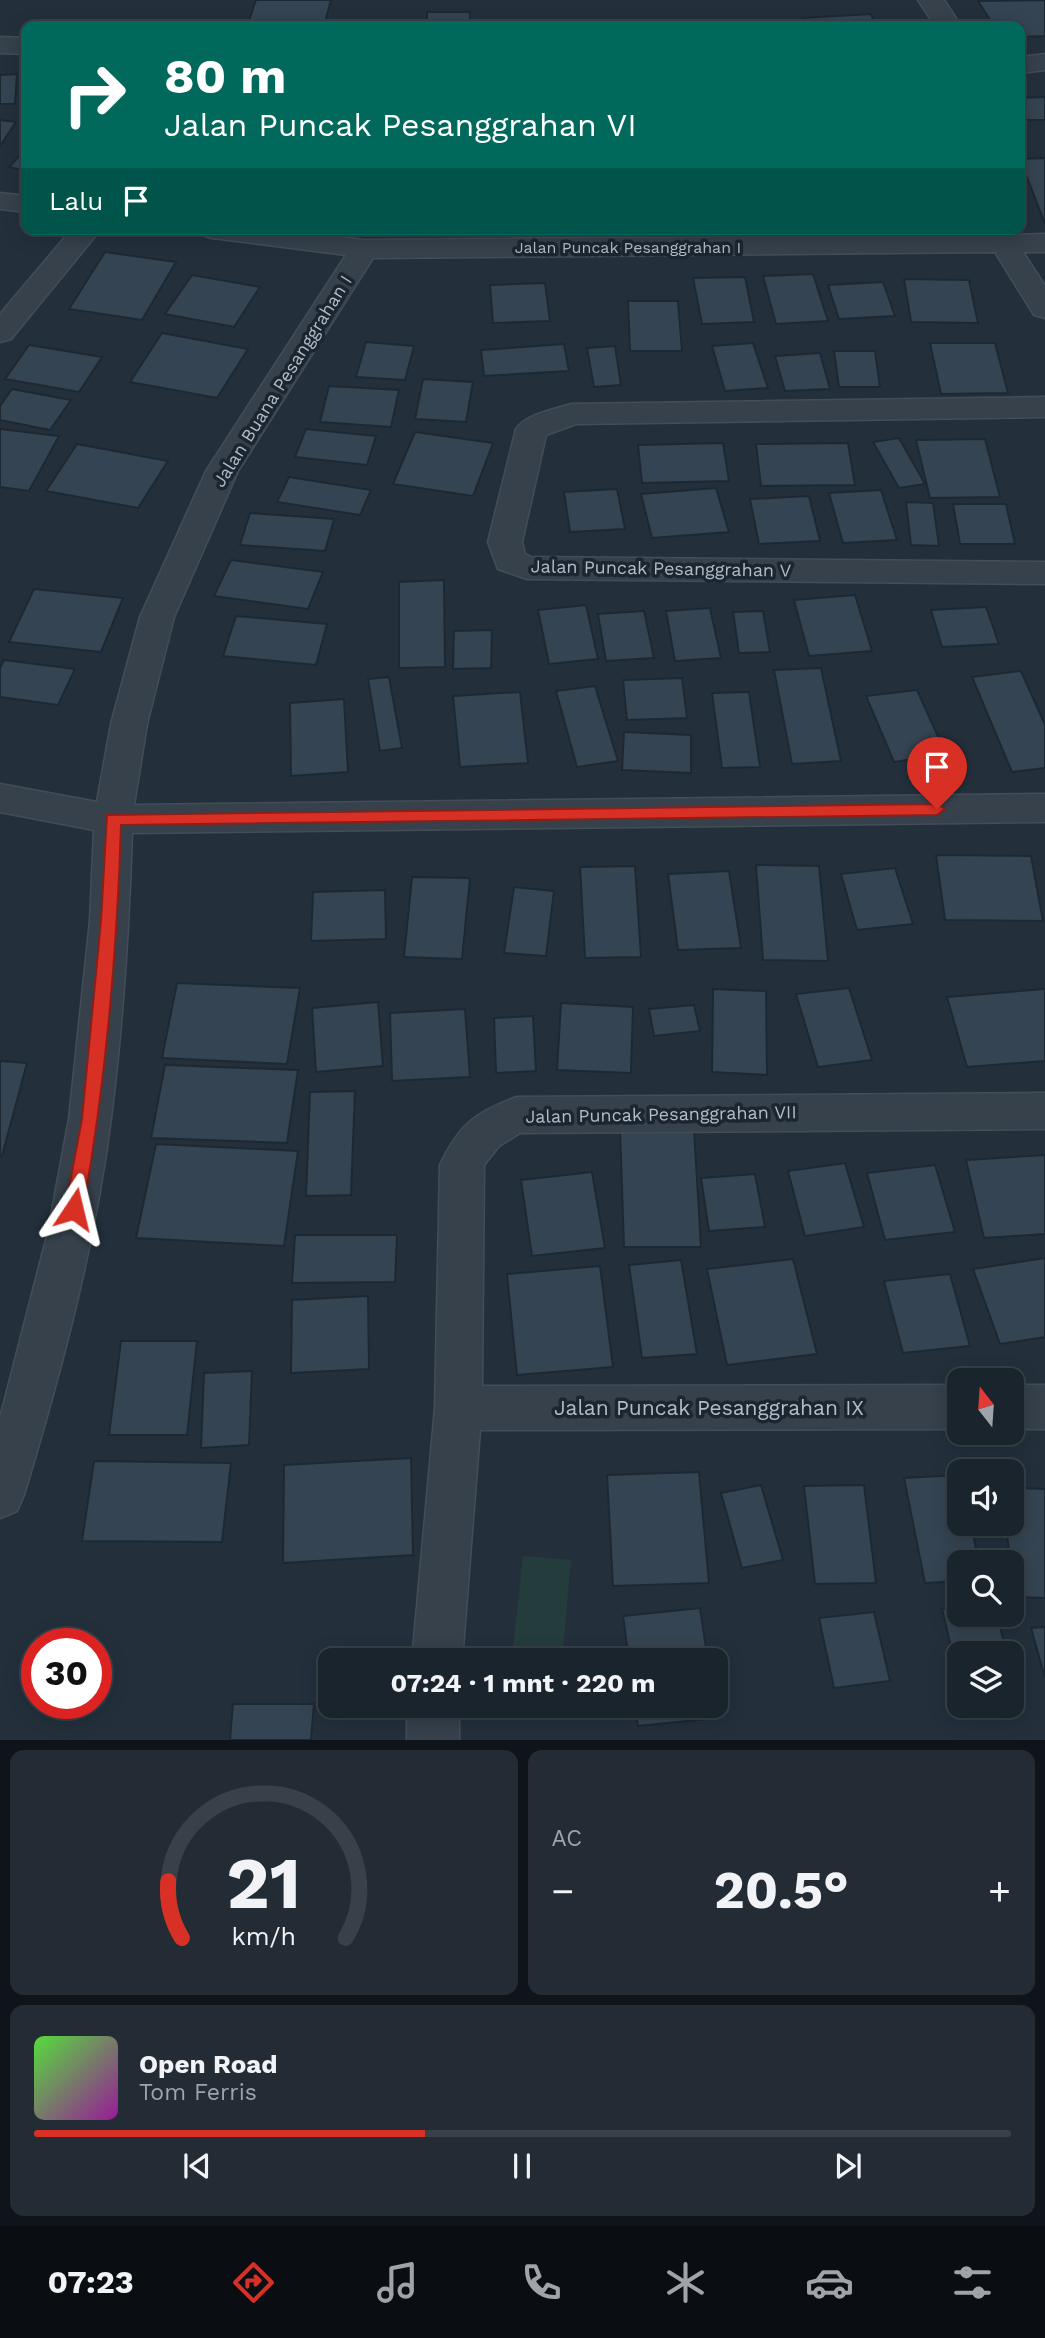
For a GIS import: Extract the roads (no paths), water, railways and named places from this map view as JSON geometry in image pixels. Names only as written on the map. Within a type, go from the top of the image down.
[{"type":"street","points":[[931,0],[945,21]]},
{"type":"street","points":[[0,45],[21,46]]},
{"type":"street","points":[[1025,64],[1045,62]]},
{"type":"street","points":[[0,201],[21,203]]},
{"type":"street","points":[[0,332],[82,235]]},
{"type":"street","name":"Jalan Puncak Pesanggrahan I","points":[[258,235],[364,249],[1002,237],[1045,243]]},
{"type":"street","points":[[1002,237],[1045,309]]},
{"type":"street","name":"Jalan Buana Pesanggrahan I","points":[[0,1495],[37,1373],[70,1232],[90,1119],[110,921],[113,819],[129,724],[157,617],[222,471],[364,249]]},
{"type":"street","name":"Jalan Puncak Pesanggrahan V","points":[[1045,407],[572,414],[532,429],[505,542],[510,561],[527,568],[1045,573]]},
{"type":"street","points":[[0,798],[113,819],[1045,808]]},
{"type":"street","name":"Jalan Puncak Pesanggrahan VII","points":[[438,1648],[458,1408],[462,1165],[470,1145],[491,1126],[517,1115],[1045,1111]]},
{"type":"street","name":"Jalan Puncak Pesanggrahan IX","points":[[458,1408],[947,1407]]},
{"type":"street","points":[[1024,1407],[1045,1407]]},
{"type":"street","points":[[433,1718],[433,1740]]}]
